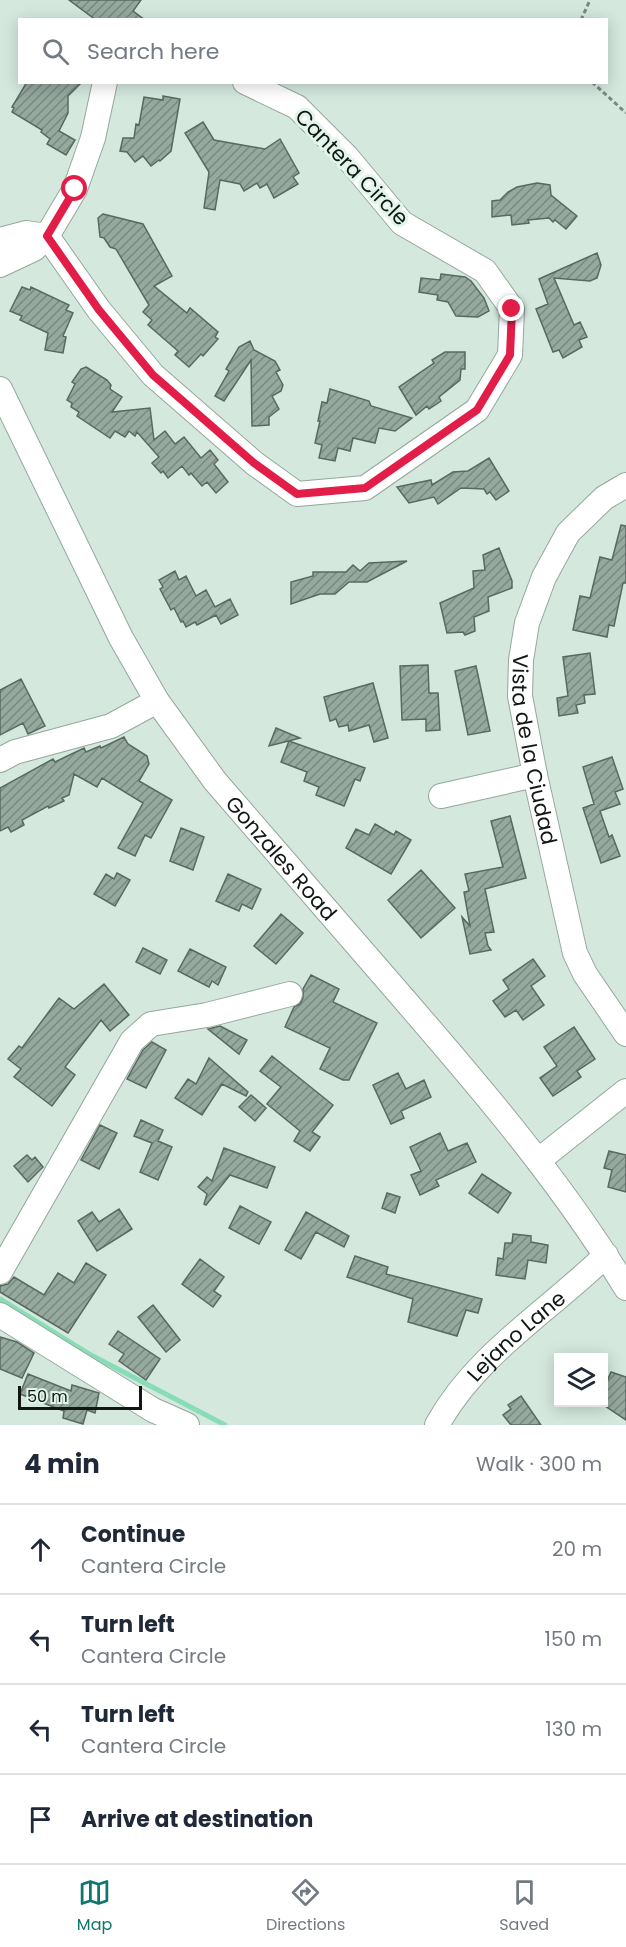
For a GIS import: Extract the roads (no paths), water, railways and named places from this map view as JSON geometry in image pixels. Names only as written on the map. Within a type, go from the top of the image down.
[{"type":"street","points":[[0,265],[34,249],[47,236],[75,189],[93,138],[105,84]]},
{"type":"street","name":"Cantera Circle","points":[[47,236],[99,310],[153,375],[254,463],[297,494],[365,488],[477,410],[510,355],[512,309],[506,300],[485,272],[402,223],[347,157],[297,107],[249,84]]},
{"type":"street","points":[[0,240],[26,233],[47,236]]},
{"type":"street","name":"Gonzales Road","points":[[3,402],[121,638],[158,700],[215,781],[477,1082],[539,1160],[606,1255],[626,1288]]},
{"type":"street","name":"Vista de la Ciudad","points":[[626,484],[604,498],[568,533],[544,577],[527,623],[521,660],[520,696],[535,775],[575,953],[585,974],[626,1034]]},
{"type":"street","points":[[0,760],[15,752],[111,726],[158,700]]},
{"type":"street","points":[[441,796],[535,775]]},
{"type":"street","points":[[0,1272],[132,1041],[151,1024],[207,1016],[290,994]]},
{"type":"street","points":[[539,1160],[626,1091]]},
{"type":"street","name":"Lejano Lane","points":[[437,1425],[449,1404],[498,1348],[606,1255]]},
{"type":"street","points":[[0,1315],[153,1410],[187,1425]]},
{"type":"waterway","points":[[0,1299],[89,1354],[225,1425]]}]
